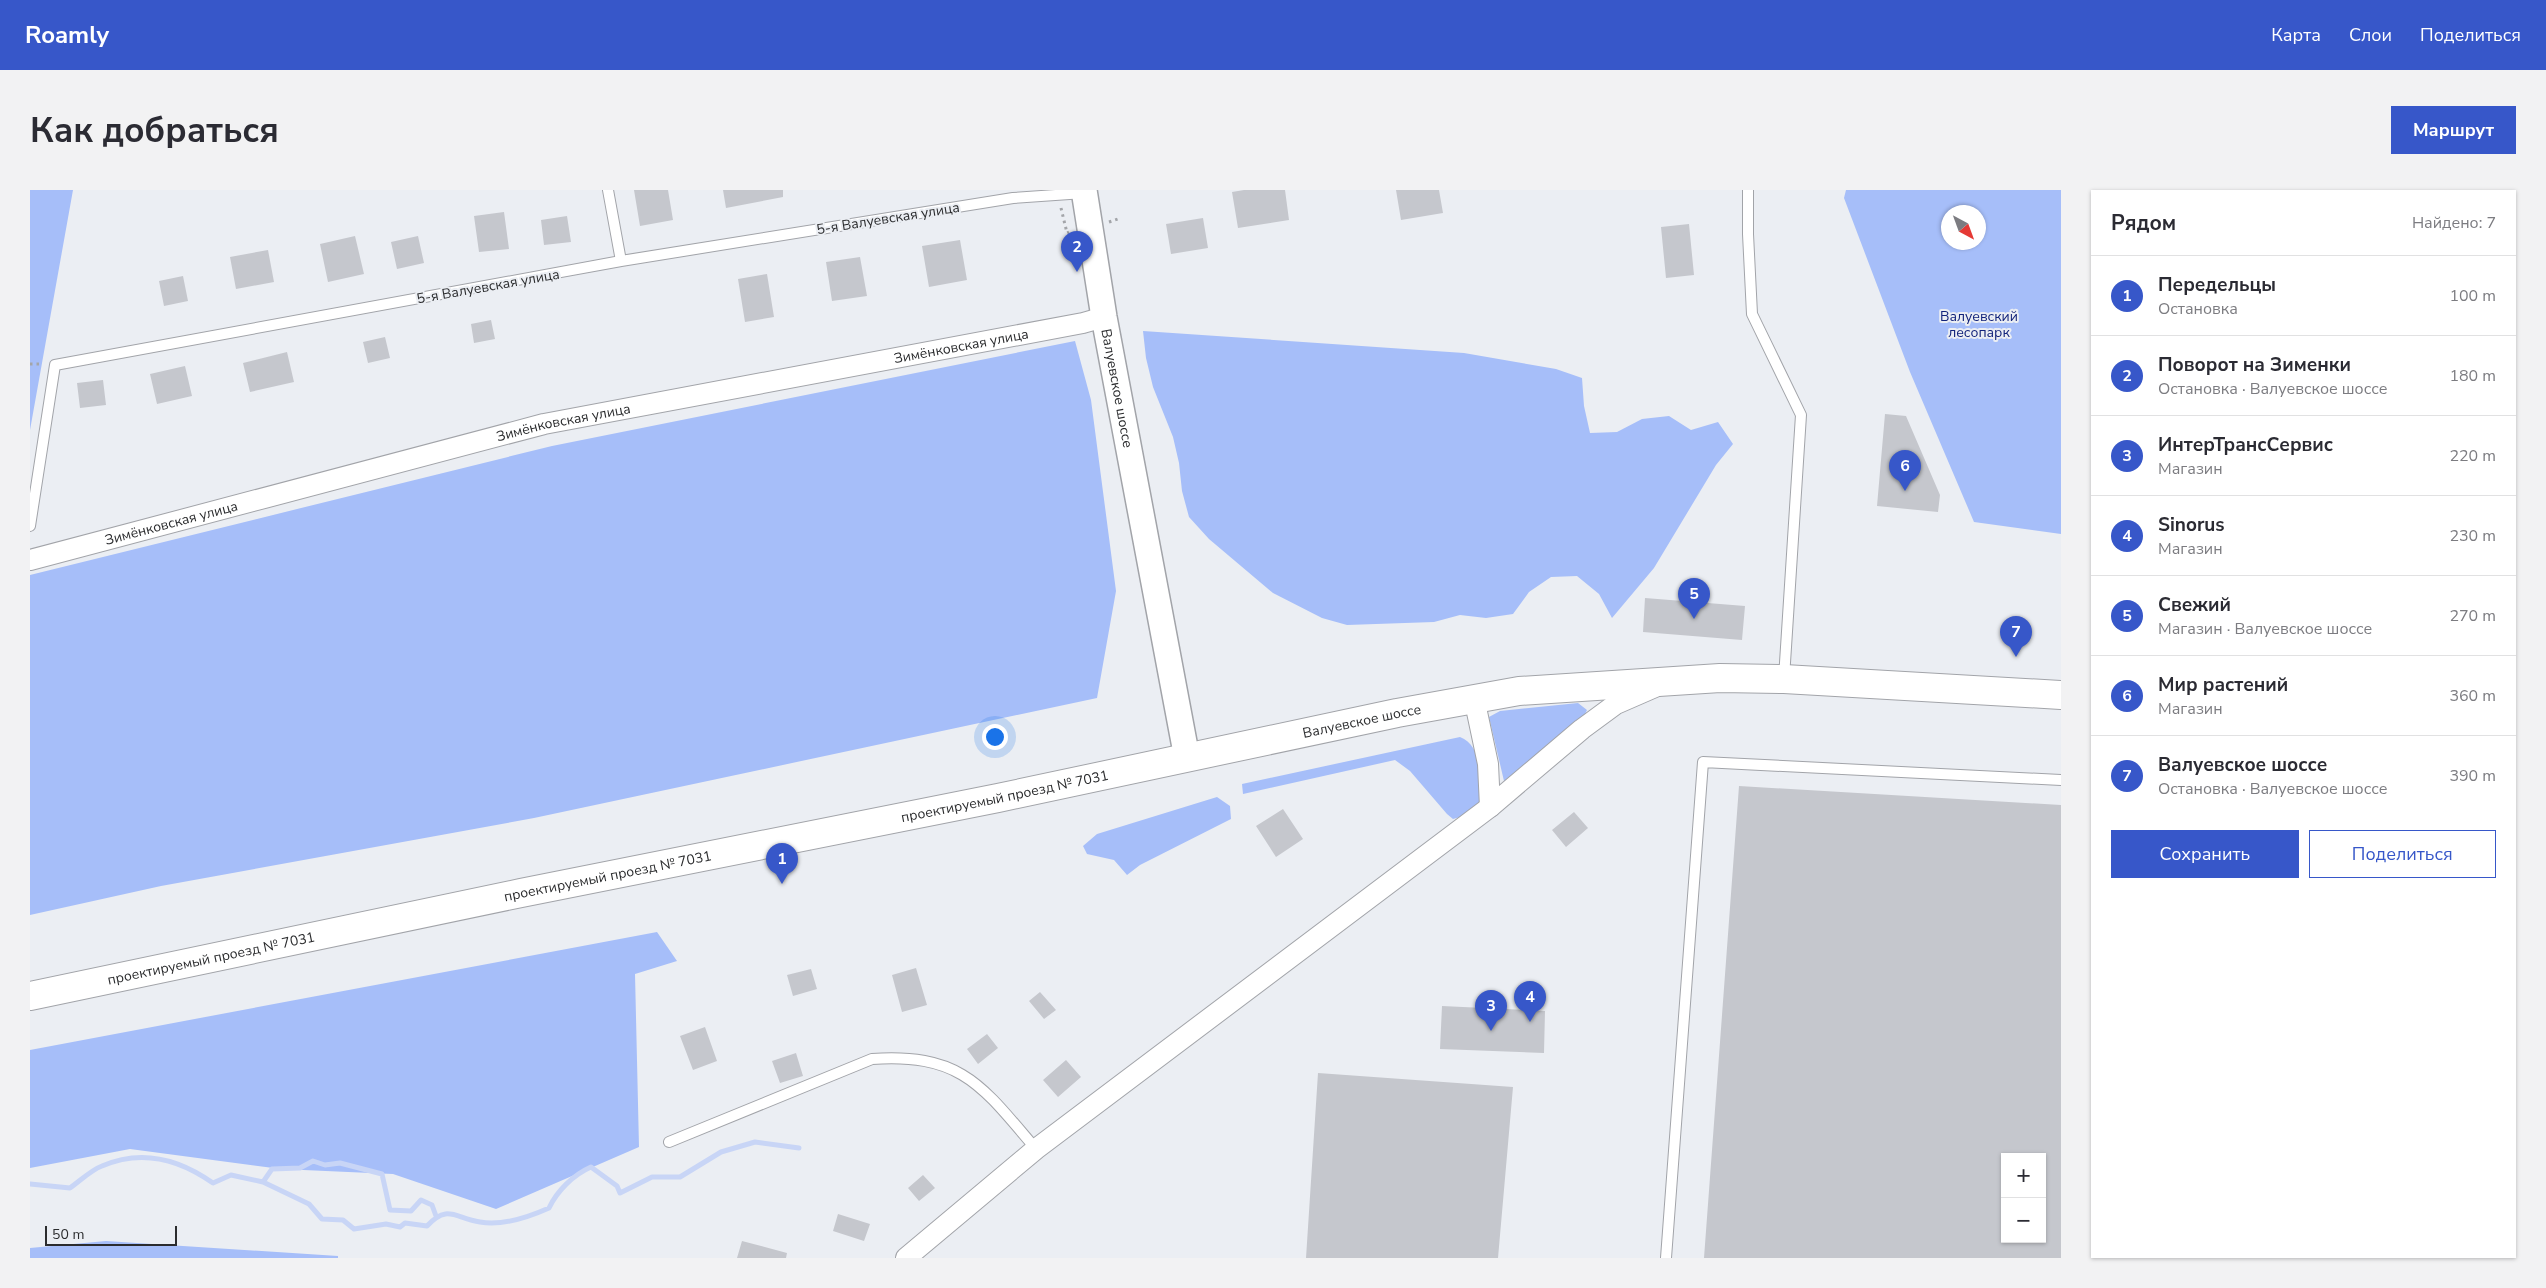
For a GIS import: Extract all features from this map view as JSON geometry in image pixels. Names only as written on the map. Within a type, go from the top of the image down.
[{"type":"main road","name":"Валуевское шоссе","points":[[1187,758],[1474,698],[1519,691],[1674,679],[1784,679],[2061,695]]},
{"type":"main road","name":"проектируемый проезд № 7031","points":[[30,996],[521,893],[1187,758]]},
{"type":"street","name":"Валуевское шоссе","points":[[1084,191],[1104,317],[1187,758]]},
{"type":"street","name":"Зимёнковская улица","points":[[30,560],[544,424],[1074,325],[1104,317]]},
{"type":"street","points":[[906,1258],[1036,1149],[1490,807],[1582,729],[1616,704],[1674,679]]},
{"type":"street","points":[[1474,698],[1488,764],[1490,807]]},
{"type":"lane","points":[[608,190],[621,262]]},
{"type":"lane","points":[[1748,190],[1752,314],[1801,415],[1784,679]]},
{"type":"lane","name":"5-я Валуевская улица","points":[[30,526],[55,365],[621,262],[1013,198],[1084,191]]},
{"type":"lane","points":[[1666,1258],[1703,762],[2061,780]]},
{"type":"lane","points":[[670,1142],[872,1059],[904,1057],[933,1061],[976,1083],[1036,1149]]},
{"type":"green space","points":[[30,190],[73,190],[30,430]]},
{"type":"green space","name":"Валуевский лесопарк","points":[[1846,190],[2061,190],[2061,534],[1974,522],[1910,372],[1844,198]]},
{"type":"green space","points":[[1143,331],[1464,353],[1556,369],[1582,378],[1584,406],[1590,433],[1617,432],[1642,419],[1669,416],[1691,430],[1718,422],[1733,444],[1716,465],[1654,568],[1612,618],[1599,594],[1577,576],[1551,577],[1529,592],[1513,614],[1486,618],[1460,615],[1434,622],[1347,625],[1322,618],[1273,593],[1209,539],[1189,517],[1182,491],[1179,463],[1173,437],[1153,387],[1146,358]]},
{"type":"green space","points":[[1075,341],[1091,400],[1116,591],[1097,698],[534,818],[161,886],[30,915],[30,575],[552,446]]},
{"type":"green space","points":[[1578,703],[1587,710],[1584,716],[1509,781],[1504,781],[1489,717],[1500,711]]},
{"type":"green space","points":[[1460,737],[1468,742],[1477,756],[1482,801],[1464,816],[1453,819],[1410,771],[1395,760],[1243,794],[1242,784]]},
{"type":"green space","points":[[1217,797],[1230,806],[1231,819],[1140,865],[1127,875],[1114,860],[1087,854],[1083,846],[1097,834]]},
{"type":"green space","points":[[657,932],[677,961],[635,974],[639,1147],[496,1209],[393,1174],[281,1169],[130,1149],[30,1168],[30,1050]]},
{"type":"green space","points":[[106,1241],[338,1256],[338,1258],[30,1258],[30,1248]]},
{"type":"building","points":[[634,190],[668,190],[673,220],[640,226]]},
{"type":"building","points":[[723,190],[783,190],[783,197],[726,208]]},
{"type":"building","points":[[1244,190],[1285,190],[1289,220],[1238,228],[1232,192]]},
{"type":"building","points":[[1396,190],[1439,190],[1443,213],[1401,220]]},
{"type":"building","points":[[504,212],[509,249],[479,252],[474,216]]},
{"type":"building","points":[[567,216],[571,242],[544,245],[541,220]]},
{"type":"building","points":[[1203,218],[1208,248],[1171,254],[1166,224]]},
{"type":"building","points":[[1689,224],[1694,275],[1666,278],[1661,227]]},
{"type":"building","points":[[355,236],[364,274],[328,282],[320,244]]},
{"type":"building","points":[[418,236],[424,263],[397,269],[391,242]]},
{"type":"building","points":[[960,240],[967,280],[929,287],[922,246]]},
{"type":"building","points":[[268,250],[274,282],[236,289],[230,257]]},
{"type":"building","points":[[860,257],[867,296],[832,301],[826,262]]},
{"type":"building","points":[[767,274],[774,317],[745,322],[738,279]]},
{"type":"building","points":[[183,276],[188,301],[164,306],[159,281]]},
{"type":"building","points":[[491,320],[495,339],[474,343],[471,324]]},
{"type":"building","points":[[385,337],[390,358],[368,363],[363,342]]},
{"type":"building","points":[[287,352],[294,382],[250,392],[243,363]]},
{"type":"building","points":[[185,366],[192,396],[157,404],[150,374]]},
{"type":"building","points":[[103,380],[106,405],[80,408],[77,383]]},
{"type":"building","points":[[1885,414],[1906,416],[1940,495],[1938,512],[1877,506]]},
{"type":"building","points":[[1645,598],[1745,606],[1742,640],[1643,632]]},
{"type":"building","points":[[1739,786],[2061,805],[2061,1258],[1704,1258]]},
{"type":"building","points":[[1283,809],[1303,839],[1276,857],[1256,826]]},
{"type":"building","points":[[1574,812],[1588,828],[1566,847],[1552,830]]},
{"type":"building","points":[[916,968],[927,1005],[902,1012],[892,975]]},
{"type":"building","points":[[811,969],[817,989],[793,996],[787,975]]},
{"type":"building","points":[[1040,992],[1056,1010],[1044,1019],[1029,1001]]},
{"type":"building","points":[[1442,1006],[1545,1011],[1544,1053],[1440,1049]]},
{"type":"building","points":[[705,1027],[717,1061],[693,1070],[680,1036]]},
{"type":"building","points":[[987,1034],[998,1048],[978,1064],[967,1049]]},
{"type":"building","points":[[796,1053],[803,1076],[780,1083],[772,1061]]},
{"type":"building","points":[[1066,1060],[1081,1077],[1058,1097],[1043,1080]]},
{"type":"building","points":[[1318,1073],[1513,1087],[1498,1258],[1306,1258]]},
{"type":"building","points":[[923,1175],[935,1188],[919,1201],[908,1188]]},
{"type":"building","points":[[838,1214],[870,1224],[864,1241],[833,1231]]},
{"type":"building","points":[[742,1241],[787,1253],[786,1258],[737,1258]]},
{"type":"waterway","points":[[30,1184],[70,1188],[98,1168],[117,1161],[131,1158],[159,1159],[187,1168],[213,1183],[231,1175],[263,1182],[309,1204],[322,1219],[343,1220],[354,1229],[386,1224],[400,1227],[405,1223],[427,1226],[434,1219],[447,1214],[480,1222],[498,1223],[533,1215],[549,1208],[566,1184],[578,1174],[591,1167],[617,1186],[620,1193],[652,1177],[680,1177],[721,1152],[755,1142],[799,1148]]},
{"type":"waterway","points":[[263,1182],[272,1169],[300,1168],[313,1161],[325,1165],[340,1163],[382,1174],[390,1210],[411,1211],[421,1200],[432,1205],[436,1216]]},
{"type":"place","name":"Поворот на Зименки","points":[[1077,272]]},
{"type":"place","name":"Мир растений","points":[[1905,491]]},
{"type":"place","name":"Свежий","points":[[1694,619]]},
{"type":"place","name":"Валуевское шоссе","points":[[2016,657]]},
{"type":"place","name":"Передельцы","points":[[782,884]]},
{"type":"place","name":"Sinorus","points":[[1530,1022]]},
{"type":"place","name":"ИнтерТрансСервис","points":[[1491,1031]]}]
